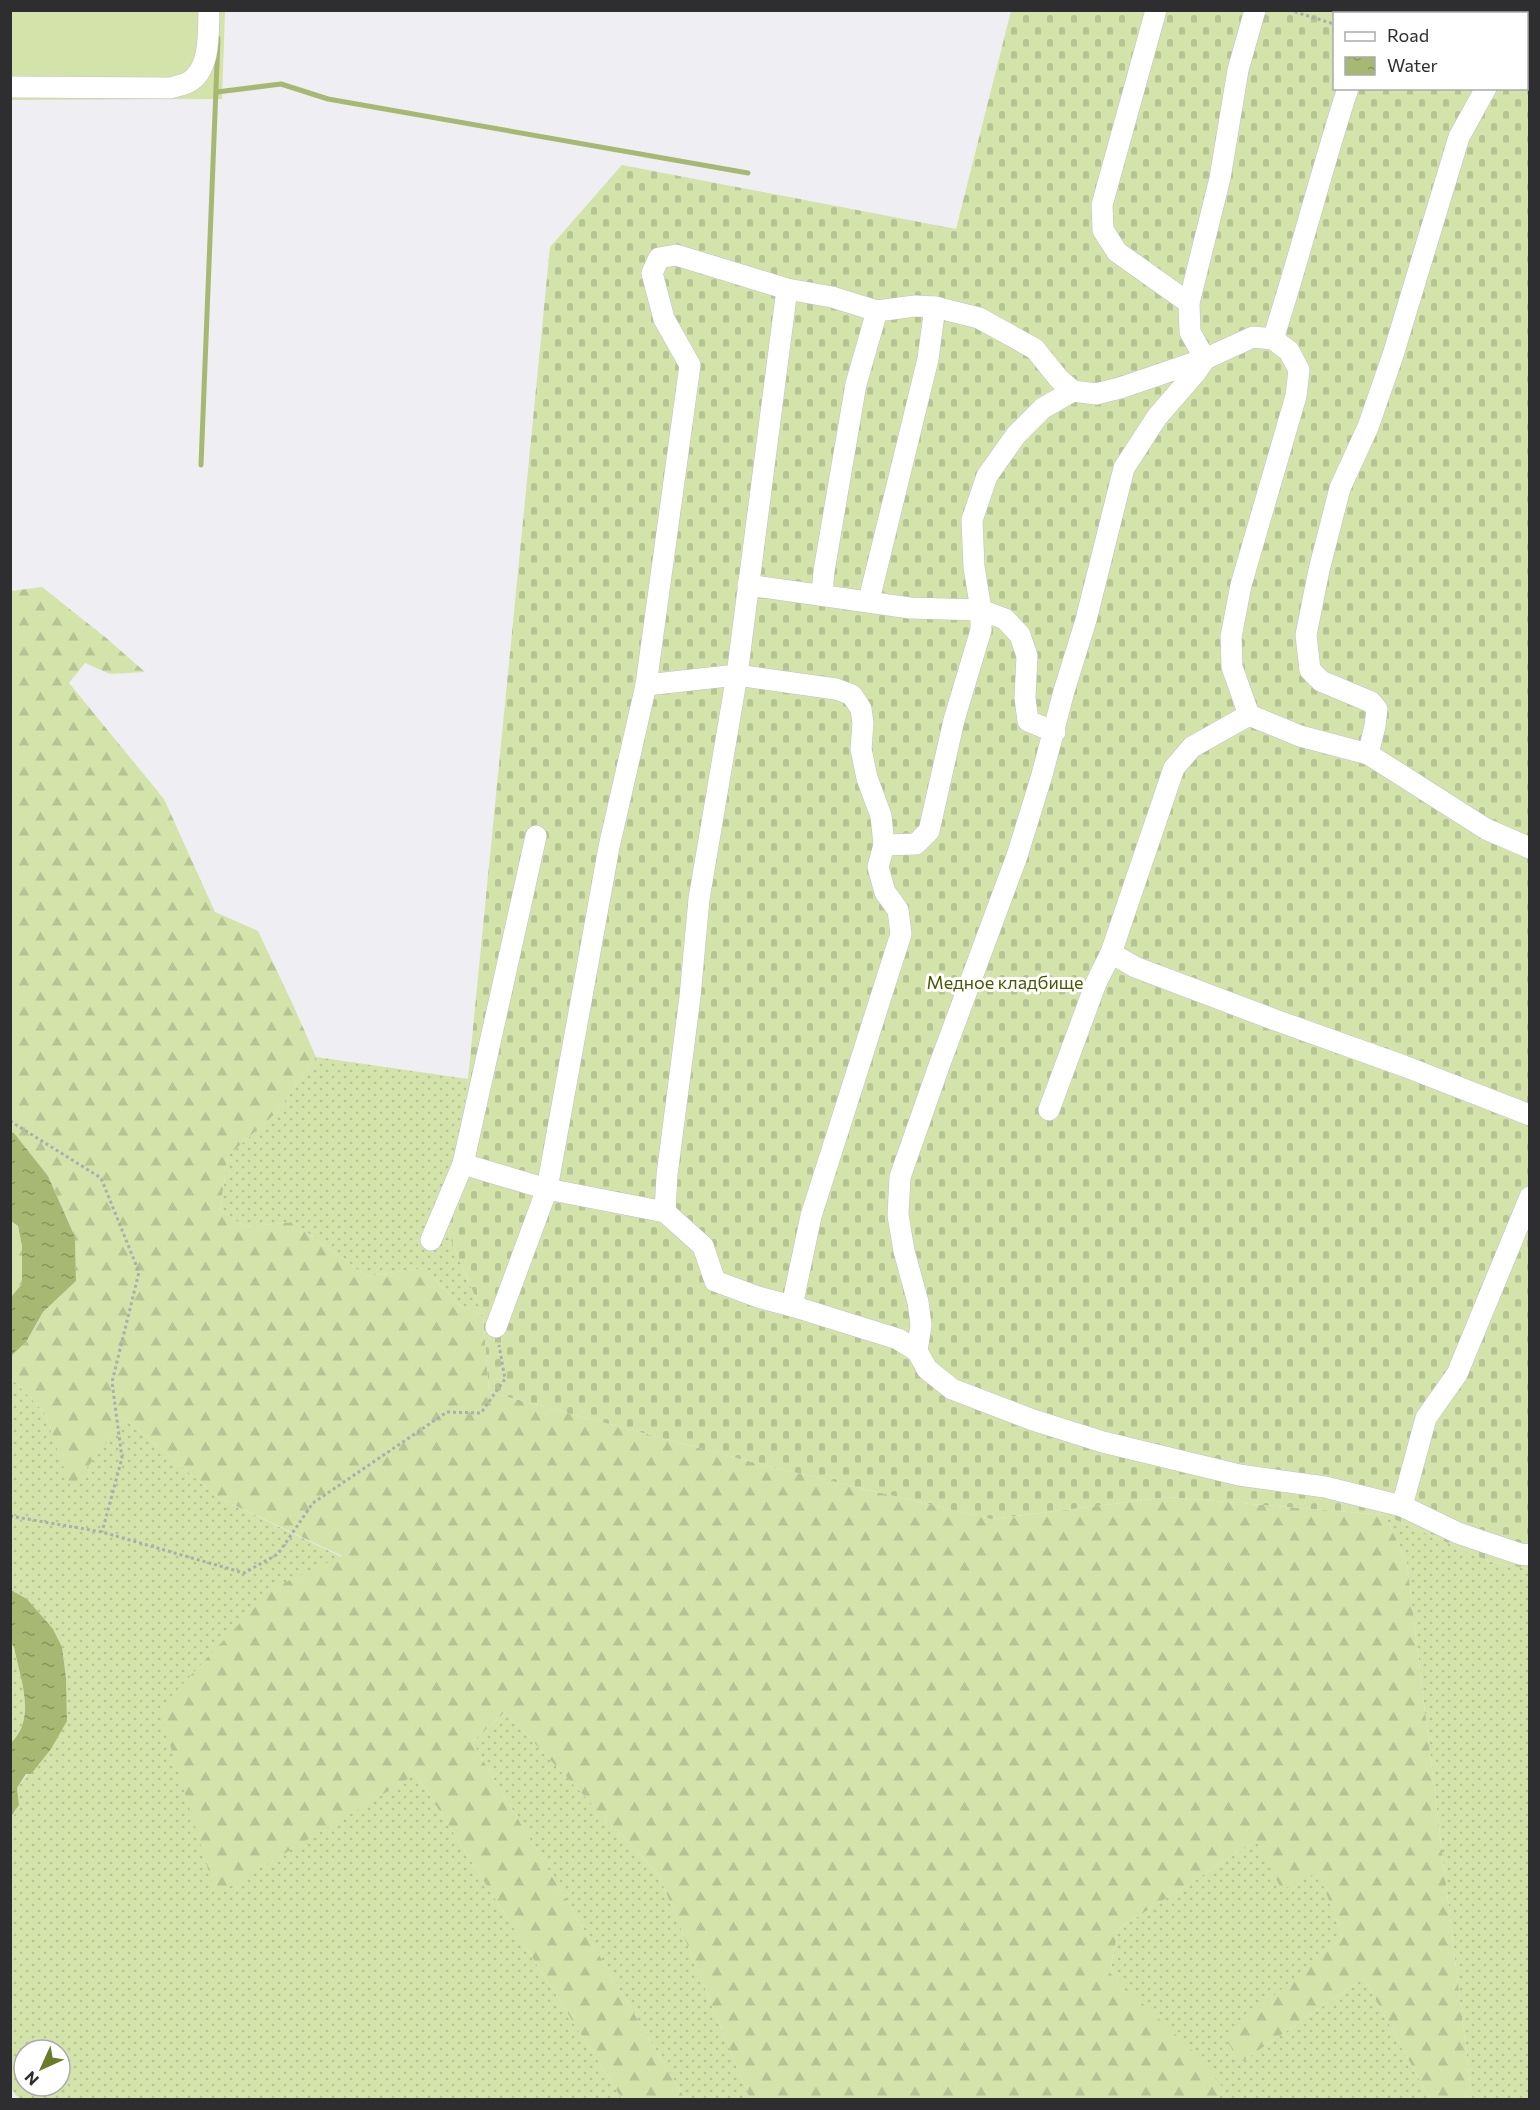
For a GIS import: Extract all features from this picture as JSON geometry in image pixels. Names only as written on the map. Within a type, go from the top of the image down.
[{"type":"street","points":[[10,87],[170,88],[189,82],[201,69],[207,48],[209,10]]},
{"type":"street","points":[[1156,10],[1102,205],[1103,230],[1117,252],[1189,303]]},
{"type":"street","points":[[1204,358],[1190,332],[1189,303],[1220,178],[1238,70],[1255,10]]},
{"type":"street","points":[[1273,339],[1298,262],[1330,143],[1347,90]]},
{"type":"street","points":[[1368,754],[1376,726],[1377,709],[1371,702],[1321,681],[1310,670],[1306,635],[1319,570],[1340,488],[1368,427],[1393,355],[1459,137],[1485,90]]},
{"type":"street","points":[[496,1327],[547,1189],[609,847],[645,685],[690,365],[664,319],[652,273],[660,258],[676,255],[787,289],[832,297],[877,311],[915,306],[935,307],[980,318],[1035,349],[1059,379],[1073,391],[1096,394],[1120,388],[1204,358],[1253,337],[1273,339],[1289,351],[1299,370],[1296,396],[1241,585],[1231,637],[1232,667],[1250,715],[1300,736],[1368,754],[1486,829],[1530,848]]},
{"type":"street","points":[[665,1212],[667,1175],[690,997],[699,899],[737,675],[787,289]]},
{"type":"street","points":[[869,600],[928,359],[935,307]]},
{"type":"street","points":[[822,594],[856,384],[877,311]]},
{"type":"street","points":[[916,1351],[921,1325],[898,1215],[900,1177],[935,1075],[1017,856],[1086,620],[1124,468],[1157,417],[1196,372],[1204,358]]},
{"type":"street","points":[[884,845],[915,843],[929,831],[954,720],[981,630],[981,610],[974,567],[972,520],[987,476],[1016,435],[1043,408],[1073,391]]},
{"type":"street","points":[[748,585],[869,600],[910,608],[981,610],[1005,619],[1020,635],[1027,656],[1025,698],[1028,721],[1055,732]]},
{"type":"street","points":[[645,685],[737,675],[836,689],[852,695],[861,709],[863,723],[861,749],[867,778],[881,816],[884,845],[879,867],[885,892],[898,910],[902,934],[811,1215],[792,1306]]},
{"type":"street","points":[[1049,1110],[1096,983],[1111,953],[1174,768],[1192,747],[1250,715]]},
{"type":"street","points":[[431,1240],[463,1164],[536,836]]},
{"type":"street","points":[[1111,953],[1135,967],[1530,1115]]},
{"type":"street","points":[[463,1164],[547,1189],[665,1212],[703,1246],[716,1281],[758,1297],[898,1339],[916,1351],[927,1369],[951,1389],[1043,1423],[1103,1442],[1239,1475],[1325,1487],[1402,1506],[1458,1533],[1520,1554],[1530,1555]]},
{"type":"street","points":[[1402,1506],[1426,1418],[1457,1374],[1530,1197]]},
{"type":"path","points":[[1290,10],[1333,23]]},
{"type":"path","points":[[10,1121],[101,1178],[139,1272],[112,1382],[122,1458],[102,1532]]},
{"type":"path","points":[[10,1516],[102,1532],[244,1573],[278,1554],[313,1503],[447,1412],[481,1413],[505,1379],[496,1327]]},
{"type":"green space","points":[[10,11],[225,11],[222,99],[11,100]]},
{"type":"green space","name":"Медное кладбище","points":[[1011,11],[1529,11],[1529,1569],[1488,1561],[1385,1515],[1168,1497],[991,1519],[752,1462],[489,1392],[483,1315],[448,1233],[468,1079],[550,247],[622,165],[956,229]]},
{"type":"green space","points":[[42,587],[145,672],[110,674],[85,663],[69,683],[164,799],[215,912],[258,931],[316,1057],[277,1112],[228,1156],[220,1209],[245,1227],[293,1222],[366,1276],[425,1268],[461,1306],[483,1315],[489,1392],[752,1462],[991,1519],[1168,1497],[1385,1515],[1407,1563],[1472,2099],[1430,2099],[1364,1978],[1240,2063],[1225,2037],[1343,1937],[1318,1872],[1282,1890],[1256,1841],[1118,1929],[1110,1973],[1190,2048],[1225,2090],[1218,2099],[750,2099],[659,1875],[505,1712],[472,1742],[685,2099],[622,2099],[416,1774],[216,1895],[159,1709],[273,1588],[342,1556],[219,1498],[125,1419],[71,1488],[45,1413],[11,1378],[10,1356],[26,1342],[43,1312],[76,1281],[75,1237],[48,1176],[11,1132],[11,591]]},
{"type":"green space","points":[[316,1057],[468,1079],[448,1233],[483,1315],[461,1306],[425,1268],[366,1276],[293,1222],[245,1227],[220,1209],[228,1156],[277,1112]]},
{"type":"green space","points":[[11,1221],[18,1226],[22,1246],[22,1284],[11,1297]]},
{"type":"green space","points":[[11,1378],[45,1413],[71,1487],[125,1419],[219,1498],[342,1557],[273,1588],[216,1894],[416,1774],[622,2099],[20,2100],[18,2098],[72,2098],[72,2038],[12,2038],[11,2089],[11,1816],[19,1805],[17,1788],[67,1721],[66,1678],[62,1647],[53,1629],[27,1599],[11,1590]]},
{"type":"green space","points":[[1385,1515],[1488,1561],[1529,1569],[1529,2099],[1472,2099],[1407,1563]]},
{"type":"green space","points":[[11,1643],[23,1685],[25,1710],[19,1733],[11,1743]]},
{"type":"green space","points":[[505,1712],[659,1875],[750,2099],[685,2099],[472,1742]]},
{"type":"green space","points":[[1256,1841],[1318,1871],[1343,1937],[1226,2037],[1240,2063],[1364,1978],[1430,2099],[1218,2099],[1225,2090],[1110,1973],[1118,1929]]},
{"type":"water","points":[[11,1132],[48,1176],[75,1237],[76,1281],[43,1312],[26,1342],[11,1356],[11,1297],[22,1284],[22,1246],[18,1226],[11,1221]]},
{"type":"water","points":[[11,1590],[27,1599],[53,1629],[62,1647],[66,1678],[67,1721],[51,1749],[31,1774],[26,1774],[17,1788],[19,1805],[11,1816],[11,1743],[19,1733],[25,1710],[23,1685],[11,1643]]},
{"type":"waterway","points":[[201,465],[218,38]]},
{"type":"waterway","points":[[217,92],[281,84],[328,99],[748,173]]}]
